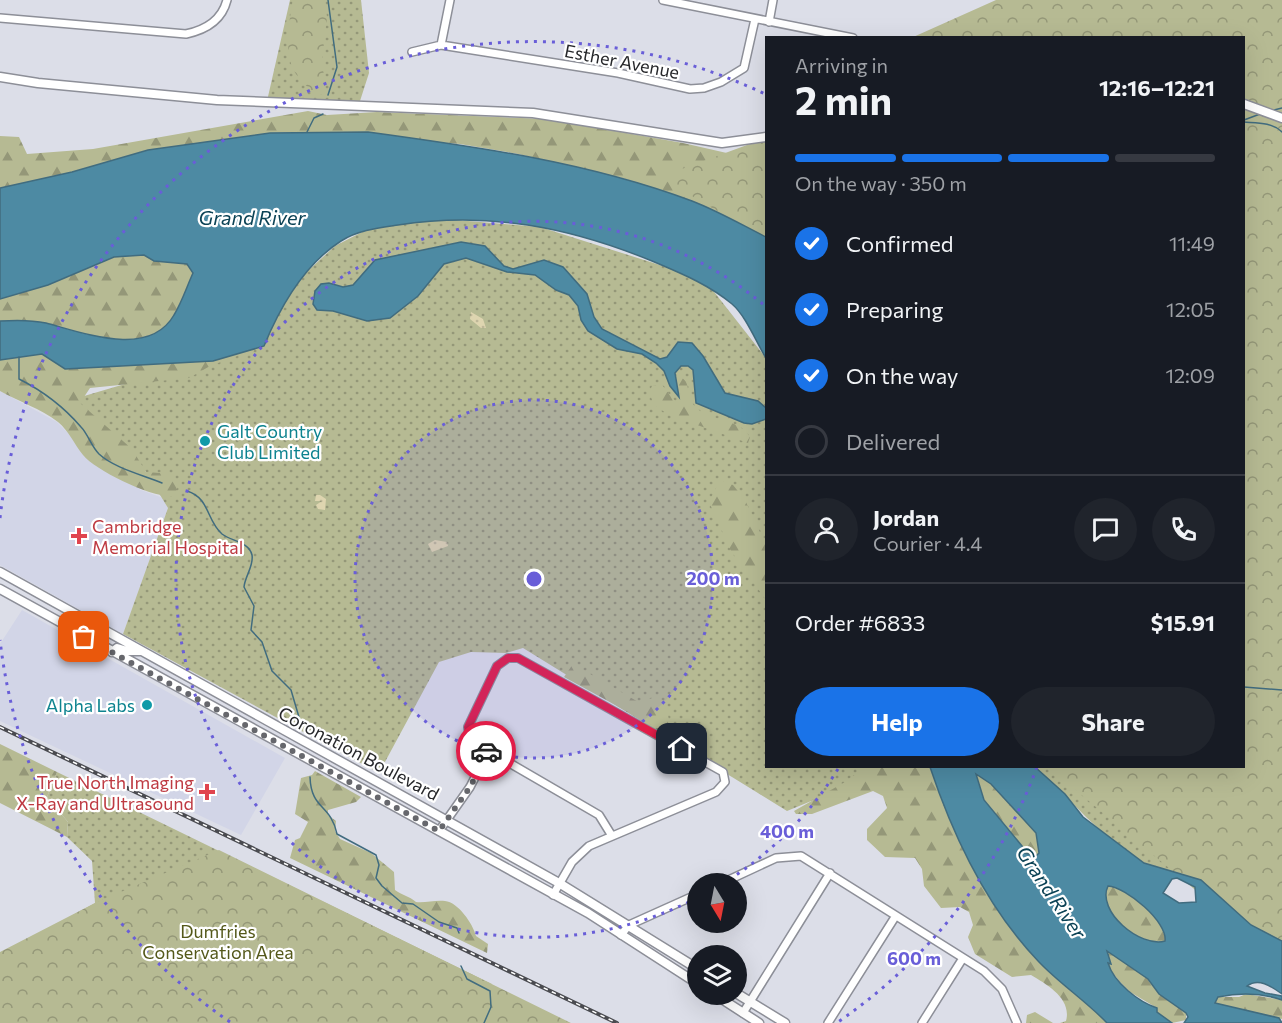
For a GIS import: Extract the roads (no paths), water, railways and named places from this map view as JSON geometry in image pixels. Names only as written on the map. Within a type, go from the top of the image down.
[{"type":"main road","points":[[0,77],[38,83],[217,100],[566,116],[701,141],[747,141],[765,137]]},
{"type":"main road","points":[[1245,104],[1282,118]]},
{"type":"main road","name":"Coronation Boulevard","points":[[0,572],[447,819],[559,883],[687,962]]},
{"type":"main road","name":"Coronation Boulevard","points":[[0,589],[553,895],[687,977]]},
{"type":"main road","points":[[112,652],[117,648],[140,651]]},
{"type":"main road","points":[[339,776],[346,765]]},
{"type":"main road","points":[[747,1000],[785,1023]]},
{"type":"main road","points":[[731,1005],[759,1023]]},
{"type":"street","points":[[0,18],[186,34],[197,32],[214,22],[227,0]]},
{"type":"street","points":[[441,45],[450,0]]},
{"type":"street","points":[[663,0],[842,36]]},
{"type":"street","points":[[769,22],[774,0]]},
{"type":"street","name":"Esther Avenue","points":[[412,52],[441,45],[618,73],[676,87],[704,88],[744,68],[755,19]]},
{"type":"street","points":[[553,895],[579,854],[612,836],[716,792],[725,782],[723,772],[518,658],[508,658],[497,666],[468,727],[470,741],[599,815],[612,836]]},
{"type":"street","points":[[439,831],[470,787],[488,753]]},
{"type":"street","points":[[744,873],[776,858],[801,856],[963,958],[997,983],[1017,1023]]},
{"type":"street","points":[[743,1013],[752,1003],[830,873]]},
{"type":"street","points":[[621,935],[629,925],[687,899]]},
{"type":"street","points":[[828,1023],[895,917]]},
{"type":"street","points":[[922,1023],[963,958]]},
{"type":"water","name":"Grand River","points":[[368,132],[491,150],[573,166],[653,187],[721,214],[765,236],[765,356],[746,322],[732,304],[704,285],[683,275],[621,249],[559,231],[496,221],[464,220],[431,221],[383,227],[362,232],[341,241],[305,274],[278,316],[264,346],[213,361],[103,367],[65,369],[42,354],[0,360],[0,321],[41,322],[114,339],[148,336],[163,328],[174,315],[193,273],[187,264],[154,261],[144,255],[114,257],[48,285],[0,299],[0,188],[72,172],[148,150],[270,133]]},
{"type":"water","points":[[461,242],[485,246],[504,266],[513,269],[544,260],[563,267],[587,294],[594,317],[602,329],[660,359],[667,357],[678,342],[692,343],[703,356],[725,393],[758,401],[765,407],[765,419],[752,424],[744,423],[696,403],[693,370],[688,366],[681,366],[675,373],[679,397],[670,386],[664,371],[656,363],[642,354],[617,349],[588,331],[581,320],[578,306],[569,295],[556,290],[535,275],[507,272],[466,258],[444,264],[418,296],[390,318],[367,321],[333,311],[317,310],[313,304],[315,291],[321,284],[329,283],[343,287],[353,285],[375,260]]},
{"type":"water","name":"Grand River","points":[[930,768],[1036,768],[1065,794],[1083,817],[1144,863],[1201,880],[1251,925],[1282,941],[1282,994],[1261,983],[1256,982],[1247,986],[1282,996],[1282,1000],[1242,994],[1218,997],[1215,1003],[1279,1018],[1282,1023],[1184,1023],[1188,1017],[1186,1013],[1159,994],[1148,979],[1107,951],[1111,964],[1108,963],[1121,984],[1135,996],[1157,1008],[1157,1012],[1172,1023],[1107,1023],[1039,962],[1020,941],[988,895],[949,819]],"holes":[[[976,774],[991,784],[1036,833],[1039,853],[1036,856],[1025,853],[1022,846],[984,800]],[[1177,878],[1195,887],[1196,902],[1179,903],[1163,893],[1172,879]],[[1108,886],[1125,892],[1144,907],[1160,925],[1165,941],[1155,942],[1144,939],[1123,926],[1108,906],[1106,896]]]},
{"type":"waterway","points":[[328,0],[337,67],[328,95]]},
{"type":"waterway","points":[[1274,110],[1282,108]]},
{"type":"waterway","points":[[307,132],[314,118],[323,114]]},
{"type":"waterway","points":[[1245,120],[1260,114]]},
{"type":"waterway","points":[[1245,122],[1269,125],[1282,132]]},
{"type":"waterway","points":[[19,357],[19,379],[44,394],[67,412],[83,430],[99,454],[121,467],[162,483]]},
{"type":"waterway","points":[[187,491],[200,499],[222,534],[244,544],[252,555],[252,563],[244,587],[254,606],[251,630],[262,642],[272,671],[291,690],[301,724]]},
{"type":"waterway","points":[[1245,687],[1282,690]]},
{"type":"waterway","points":[[310,777],[314,796],[330,817],[337,834],[376,855],[379,865],[376,878],[382,886],[402,903],[413,904],[439,922],[457,928],[459,933]]},
{"type":"waterway","points":[[461,966],[467,979],[490,991],[491,1007],[484,1023]]},
{"type":"railway","points":[[0,727],[617,1023]]},
{"type":"place","name":"Galt Country Club Limited","points":[[205,441]]},
{"type":"place","name":"Cambridge Memorial Hospital","points":[[79,536]]},
{"type":"place","name":"Alpha Labs","points":[[147,705]]},
{"type":"place","name":"True North Imaging X-Ray and Ultrasound","points":[[207,792]]},
{"type":"park label","name":"Dumfries Conservation Area","points":[[218,941]]}]
